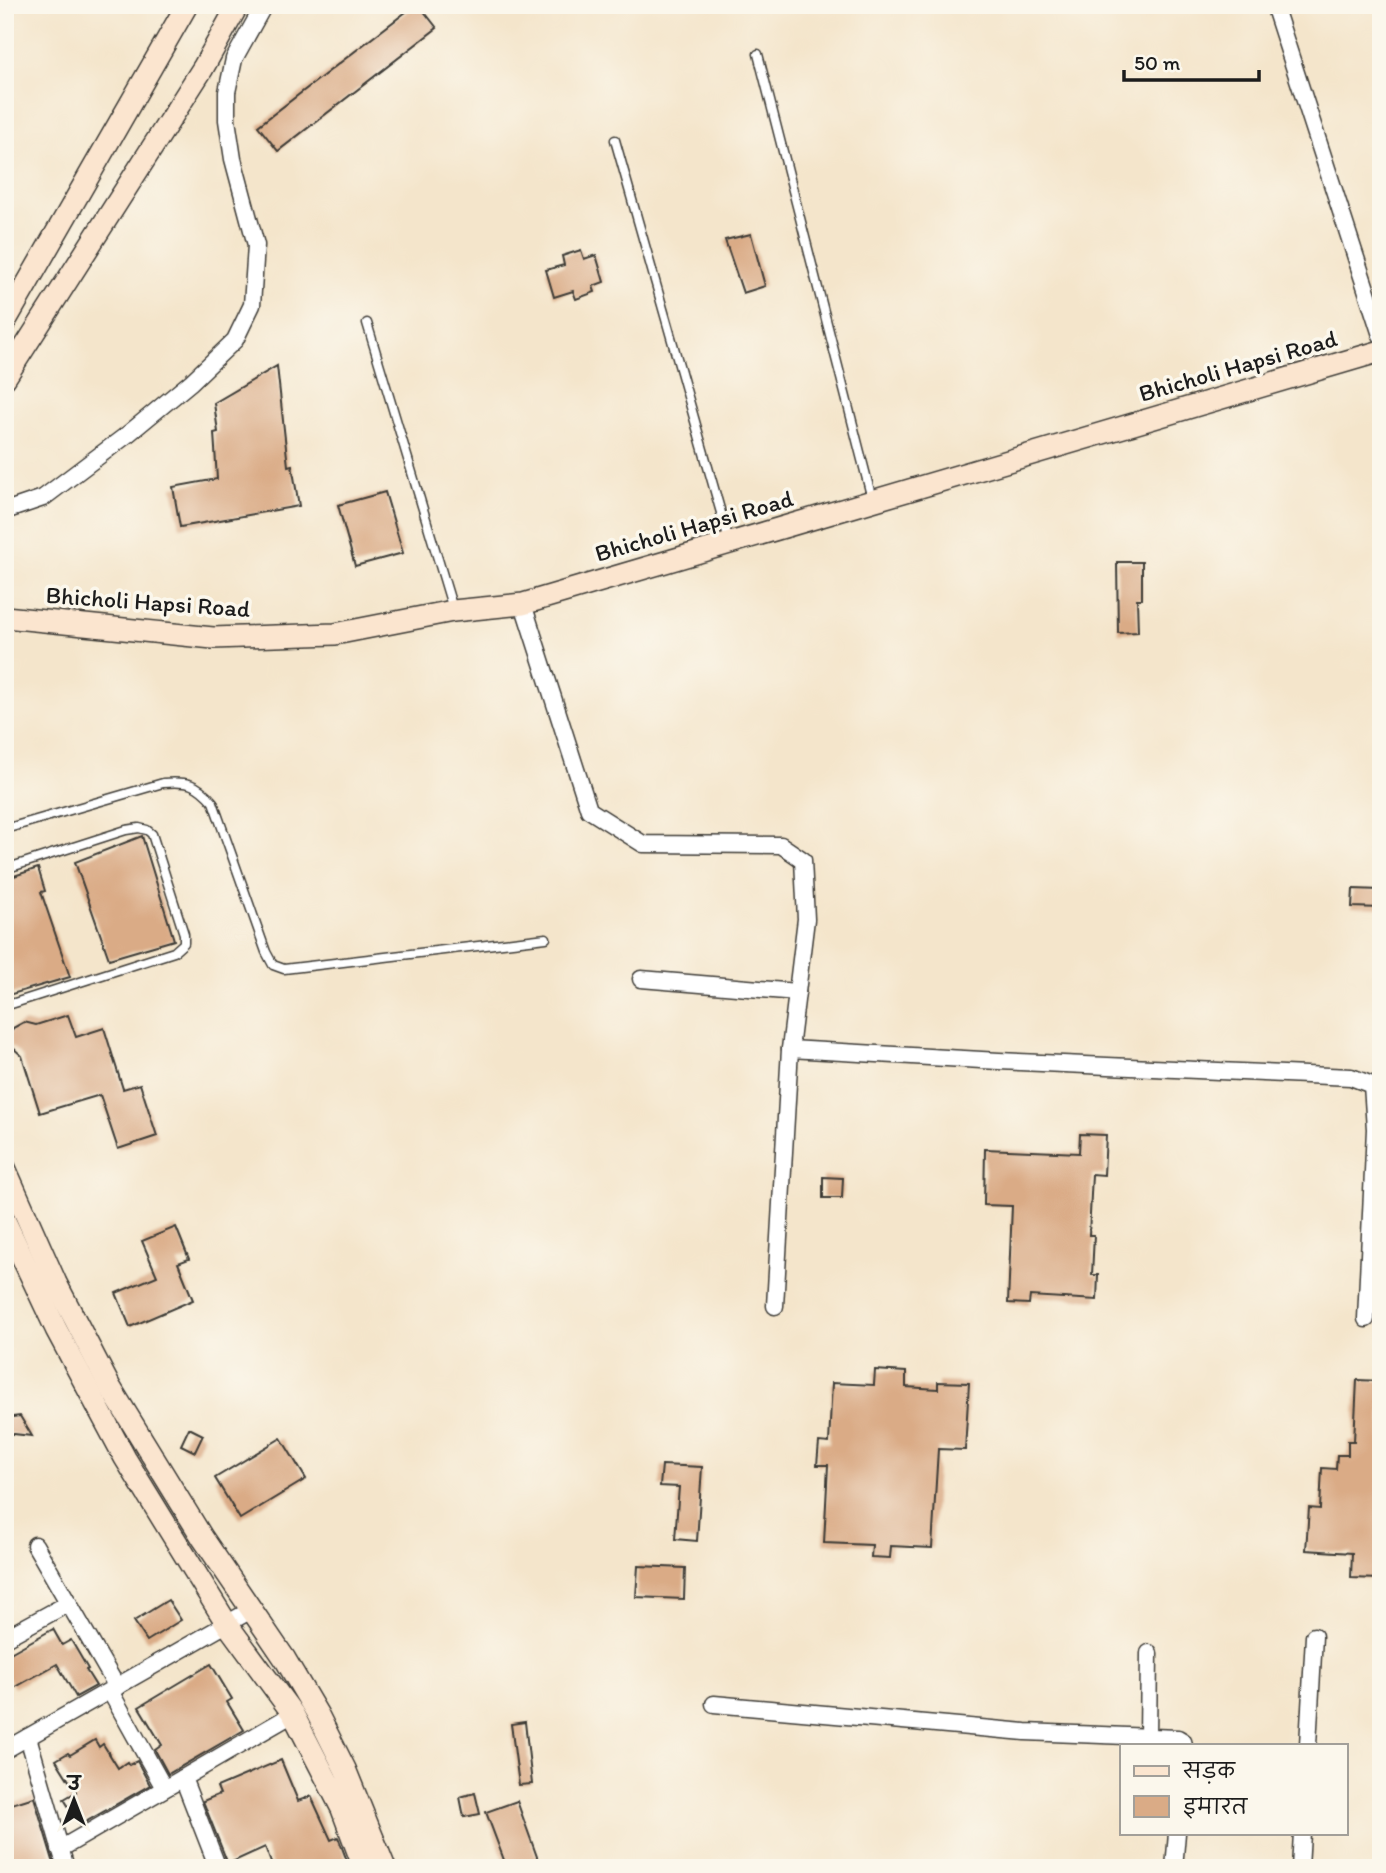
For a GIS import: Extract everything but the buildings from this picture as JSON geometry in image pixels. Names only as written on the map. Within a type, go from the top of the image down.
[{"type":"street","points":[[5,322],[187,5]]},
{"type":"street","points":[[5,378],[203,68],[238,5]]},
{"type":"street","points":[[5,511],[43,498],[128,434],[191,382],[235,340],[252,304],[256,245],[233,159],[227,120],[227,92],[234,59],[264,5]]},
{"type":"street","points":[[1273,5],[1381,335]]},
{"type":"street","name":"Bhicholi Hapsi Road","points":[[5,617],[212,638],[335,634],[453,611],[523,604],[1381,351]]},
{"type":"street","points":[[523,604],[589,810],[643,844],[781,845],[803,860],[806,919],[790,1049],[775,1306]]},
{"type":"street","points":[[641,979],[797,992]]},
{"type":"street","points":[[790,1049],[1351,1077],[1376,1085],[1366,1319]]},
{"type":"street","points":[[5,1168],[56,1283],[110,1387],[202,1537],[285,1659],[329,1737],[345,1769],[385,1868]]},
{"type":"street","points":[[5,1221],[56,1329],[125,1458],[228,1624],[293,1714],[342,1808],[364,1868]]},
{"type":"street","points":[[35,1545],[69,1603],[164,1788]]},
{"type":"street","points":[[5,1638],[69,1603]]},
{"type":"street","points":[[5,1750],[251,1610]]},
{"type":"street","points":[[1307,1744],[1314,1636]]},
{"type":"street","points":[[1148,1737],[1149,1653]]},
{"type":"street","points":[[714,1704],[1025,1731],[1178,1738],[1184,1744]]},
{"type":"street","points":[[60,1849],[293,1714]]},
{"type":"street","points":[[28,1737],[66,1868]]},
{"type":"street","points":[[183,1778],[218,1868]]},
{"type":"street","points":[[1174,1868],[1177,1834]]},
{"type":"street","points":[[1300,1868],[1303,1834]]},
{"type":"lane","points":[[758,54],[873,501]]},
{"type":"lane","points":[[615,140],[730,543]]},
{"type":"lane","points":[[367,323],[453,611]]},
{"type":"lane","points":[[5,829],[163,783],[181,782],[200,787],[213,802],[266,952],[274,965],[284,969],[546,938]]},
{"type":"lane","points":[[5,869],[126,830],[147,830],[152,834],[184,934],[184,943],[174,952],[5,1006]]}]
